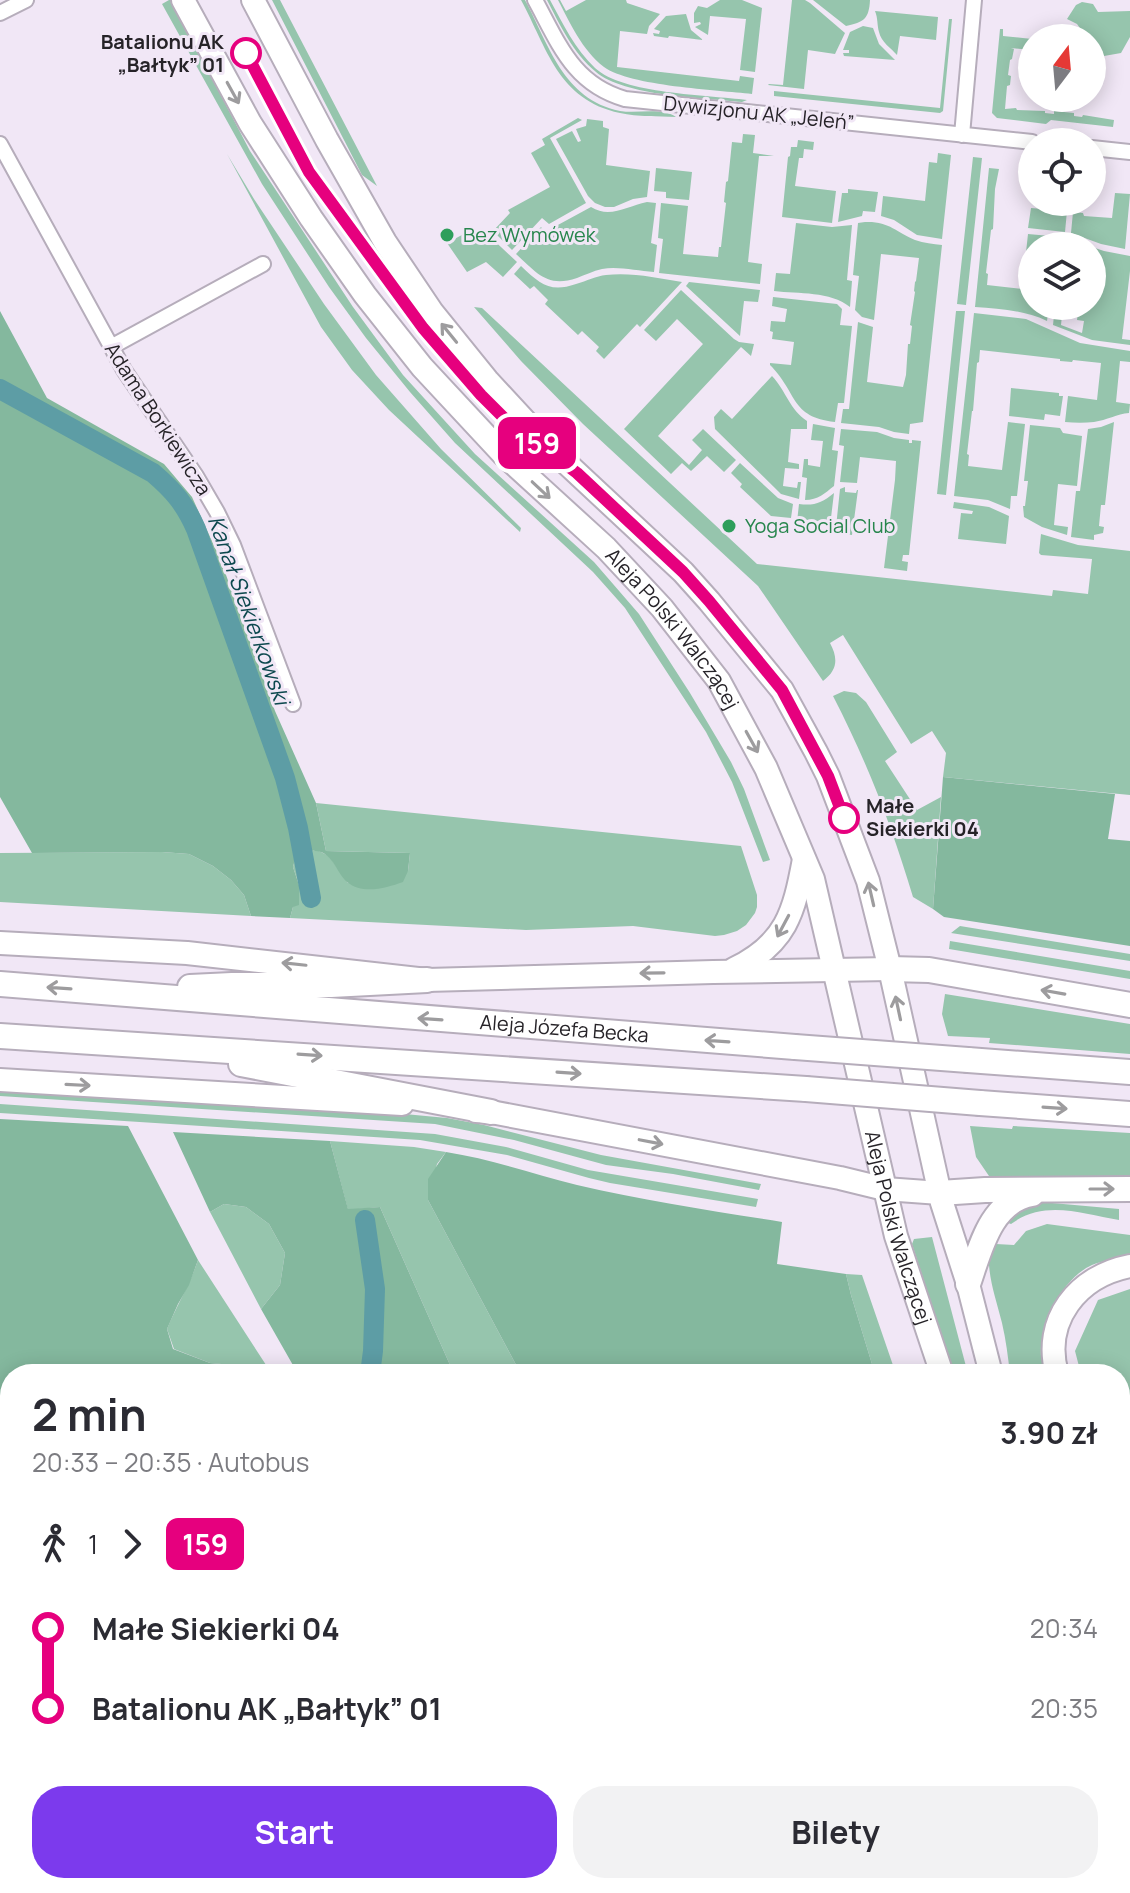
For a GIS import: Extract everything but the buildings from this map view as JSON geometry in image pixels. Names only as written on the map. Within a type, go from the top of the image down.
[{"type":"main road","name":"Aleja Polski Walczącej","points":[[183,0],[250,123],[280,171],[365,295],[402,343],[503,454],[606,548],[662,608],[719,681],[766,768],[813,879],[896,1236],[939,1364]]},
{"type":"main road","name":"Aleja Polski Walczącej","points":[[253,0],[385,242],[432,312],[487,380],[549,447],[683,572],[782,690],[828,776],[868,881],[940,1193],[968,1284]]},
{"type":"main road","points":[[730,971],[766,951],[783,929],[798,889],[804,858]]},
{"type":"main road","points":[[0,943],[187,953],[427,980]]},
{"type":"main road","points":[[112,992],[232,985],[331,985],[730,971],[890,969],[929,970],[1130,1005]]},
{"type":"main road","name":"Aleja Józefa Becka","points":[[0,984],[1130,1072]]},
{"type":"main road","points":[[0,1036],[806,1089],[1130,1114]]},
{"type":"main road","points":[[148,1046],[885,1189],[940,1193],[1130,1189]]},
{"type":"main road","points":[[0,1080],[367,1101],[491,1112]]},
{"type":"main road","points":[[988,1364],[968,1284],[987,1231],[1007,1204],[1025,1195],[1060,1190]]},
{"type":"main road","points":[[1055,1364],[1055,1338],[1063,1312],[1074,1295],[1101,1274],[1130,1266]]},
{"type":"street","points":[[0,13],[26,0]]},
{"type":"street","name":"Dywizjonu AK „Jeleń”","points":[[535,0],[575,70],[610,95],[1018,141]]},
{"type":"street","points":[[962,135],[974,0]]},
{"type":"street","name":"Adama Borkiewicza","points":[[0,144],[129,378],[217,512],[233,545],[293,704]]},
{"type":"street","points":[[1106,149],[1130,152]]},
{"type":"street","points":[[111,347],[263,264]]},
{"type":"green space","points":[[169,0],[250,151],[353,307],[403,375],[475,454],[594,562],[639,614],[731,762],[770,860],[763,862],[732,782],[706,732],[625,608],[593,572],[455,443],[366,338],[329,287],[262,184],[162,4]]},
{"type":"green space","points":[[272,0],[280,0],[377,186],[362,175]]},
{"type":"green space","points":[[521,0],[525,0],[560,68],[584,95],[620,111],[656,111],[676,117],[620,113],[599,106],[582,97],[557,70]]},
{"type":"green space","points":[[547,0],[550,0],[581,53],[608,77],[645,88],[747,100],[742,102],[644,91],[609,80],[580,56]]},
{"type":"green space","points":[[558,0],[566,11],[586,0],[626,0],[660,14],[649,26],[647,34],[620,31],[617,67],[739,81],[740,76],[754,78],[752,94],[675,86],[616,73],[589,53]]},
{"type":"green space","points":[[720,0],[742,0],[762,8],[755,72],[740,70],[746,19],[710,16],[708,35],[695,27],[701,24],[694,23],[698,6],[707,8]]},
{"type":"green space","points":[[792,0],[810,3],[845,33],[835,54],[808,50],[804,89],[768,85],[783,85]]},
{"type":"green space","points":[[813,0],[870,0],[864,19],[846,26]]},
{"type":"green space","points":[[1082,2],[1093,4],[1098,12],[1130,11],[1130,37],[1121,53],[1106,56],[1106,24],[1077,24],[1067,19],[1076,5]]},
{"type":"green space","points":[[875,11],[938,17],[936,40],[900,36],[897,55],[880,36]]},
{"type":"green space","points":[[686,14],[691,30],[703,40],[654,36],[653,33],[659,34],[660,31],[654,29],[666,16]]},
{"type":"green space","points":[[949,19],[952,19],[943,111],[940,113],[774,96],[774,91],[940,108]]},
{"type":"green space","points":[[863,26],[873,28],[879,44],[895,60],[844,56],[843,53],[849,53],[849,50],[843,50],[850,32]]},
{"type":"green space","points":[[1000,29],[1003,29],[1003,36],[1018,38],[1018,49],[1011,48],[1014,49],[1005,109],[1074,113],[1074,116],[1114,120],[1113,127],[1051,120],[1046,124],[997,118],[992,113]]},
{"type":"green space","points":[[578,118],[582,120],[550,138],[586,203],[549,224],[542,218],[512,250],[493,231],[510,213],[508,210],[550,187],[531,153],[545,145],[542,139]]},
{"type":"green space","points":[[587,119],[603,121],[603,127],[609,129],[606,165],[650,171],[647,197],[605,207],[588,196],[556,139],[572,131],[578,142],[581,141],[576,129],[586,126]]},
{"type":"green space","points":[[743,134],[755,135],[753,153],[774,156],[759,156],[748,262],[762,264],[760,284],[659,273],[663,239],[658,238],[661,203],[688,206],[683,254],[718,257],[732,142],[742,143]]},
{"type":"green space","points":[[798,140],[814,142],[813,150],[804,149],[803,158],[799,158],[795,186],[836,191],[832,223],[782,217],[788,157],[791,147],[797,147]]},
{"type":"green space","points":[[938,153],[951,155],[942,239],[917,235],[894,220],[881,216],[883,196],[925,201],[929,162],[937,163]]},
{"type":"green space","points":[[227,154],[324,304],[376,375],[441,449],[521,528],[520,532],[389,410],[352,370],[321,327]]},
{"type":"green space","points":[[973,157],[982,158],[966,305],[957,304]]},
{"type":"green space","points":[[656,168],[692,172],[689,200],[666,198],[666,192],[654,191]]},
{"type":"green space","points":[[989,168],[999,169],[987,285],[1018,289],[1018,312],[975,307]]},
{"type":"green space","points":[[848,189],[878,192],[875,212],[863,211],[862,216],[838,222],[842,193],[848,193]]},
{"type":"green space","points":[[1115,193],[1130,194],[1125,249],[1106,245],[1106,232],[1071,232],[1073,216],[1112,218]]},
{"type":"green space","points":[[647,202],[656,203],[651,243],[657,245],[654,272],[608,268],[567,281],[550,280],[516,254],[541,227],[545,232],[591,207],[612,212]]},
{"type":"green space","points":[[1030,216],[1067,216],[1065,232],[1028,228]]},
{"type":"green space","points":[[796,223],[832,227],[852,225],[847,280],[852,281],[850,307],[824,296],[774,291],[776,273],[790,274]]},
{"type":"green space","points":[[858,223],[880,223],[915,240],[942,245],[923,422],[910,424],[909,434],[841,423],[843,409],[849,409],[858,322],[873,327],[867,382],[903,387],[910,344],[919,258],[881,254],[874,320],[862,317],[855,310],[859,276],[853,275]]},
{"type":"green space","points":[[473,229],[477,236],[485,232],[517,262],[503,277],[486,262],[467,272],[447,243]]},
{"type":"green space","points":[[1106,251],[1130,256],[1122,339],[1130,340],[1130,345],[1092,340],[1053,325],[1054,320],[1062,320],[1061,325],[1082,333],[1084,321],[1077,320],[1106,320]]},
{"type":"green space","points":[[521,266],[540,282],[559,288],[615,274],[682,282],[640,327],[637,324],[604,359],[596,351],[599,347],[582,331],[578,335],[545,304],[548,300],[534,286],[530,289],[514,274]]},
{"type":"green space","points":[[689,282],[760,290],[758,302],[744,301],[740,336],[686,286]]},
{"type":"green space","points":[[681,290],[734,339],[754,344],[751,356],[741,347],[658,436],[689,465],[702,450],[692,440],[703,429],[736,460],[724,472],[707,456],[691,471],[682,463],[671,474],[624,429],[703,344],[677,319],[656,341],[644,330]]},
{"type":"green space","points":[[773,297],[837,304],[842,309],[840,325],[852,326],[844,403],[838,403],[835,422],[820,419],[802,409],[770,365],[791,365],[794,342],[772,339],[771,321],[785,322],[787,309],[772,306]]},
{"type":"green space","points":[[474,307],[482,308],[757,564],[1052,596],[1053,590],[1088,594],[1092,559],[1041,555],[1041,534],[1078,545],[1130,551],[1130,795],[943,777],[946,753],[932,731],[911,744],[843,635],[830,643],[835,664],[832,673],[823,681],[758,586],[583,424],[521,361]]},
{"type":"green space","points":[[0,311],[47,398],[164,464],[192,497],[221,561],[275,711],[316,803],[326,851],[410,853],[403,882],[382,888],[353,886],[343,878],[326,854],[308,852],[296,855],[293,867],[299,885],[299,905],[293,907],[290,918],[251,916],[244,895],[231,880],[213,866],[189,854],[32,853],[0,797]]},
{"type":"green space","points":[[956,311],[965,311],[946,495],[937,494]]},
{"type":"green space","points":[[974,313],[1028,320],[1080,343],[1130,351],[1130,362],[1120,361],[1116,402],[1130,404],[1129,413],[1080,423],[1065,422],[1068,396],[1097,400],[1101,363],[980,350],[968,466],[1002,470],[1008,422],[1025,424],[1017,496],[1011,496],[1010,509],[988,500],[954,496]]},
{"type":"green space","points":[[772,376],[796,411],[807,421],[807,429],[791,429],[788,462],[799,464],[799,469],[785,468],[783,486],[797,488],[798,482],[801,482],[799,499],[781,494],[715,429],[714,417],[721,409],[732,419]]},
{"type":"green space","points":[[1011,388],[1059,393],[1063,396],[1060,416],[1045,414],[1044,420],[1009,416]]},
{"type":"green space","points":[[1114,422],[1105,505],[1101,505],[1099,526],[1104,527],[1103,533],[1094,535],[1094,540],[1071,537],[1088,429]]},
{"type":"green space","points":[[813,424],[835,428],[832,450],[838,451],[834,486],[818,497],[805,500],[807,478],[802,477],[804,459],[808,459],[808,465],[820,467],[823,441],[811,440]]},
{"type":"green space","points":[[1030,425],[1060,428],[1063,433],[1082,436],[1077,486],[1058,484],[1054,525],[1068,527],[1067,535],[1024,517]]},
{"type":"green space","points":[[841,429],[877,432],[909,440],[909,443],[912,440],[921,441],[909,555],[903,555],[902,561],[908,562],[907,571],[884,568],[896,461],[860,457],[857,483],[840,482],[844,446],[839,445]]},
{"type":"green space","points":[[740,463],[778,498],[793,504],[791,518],[771,516],[740,487],[742,484],[731,473]]},
{"type":"green space","points":[[845,487],[845,492],[856,493],[858,490],[852,535],[845,534],[843,527],[836,527],[840,489]]},
{"type":"green space","points":[[834,493],[830,526],[807,520],[806,523],[797,522],[799,504],[818,503]]},
{"type":"green space","points":[[954,502],[989,507],[1009,516],[1006,544],[958,539],[961,513],[972,514],[973,511],[953,508]]},
{"type":"green space","points":[[844,691],[856,693],[866,702],[897,752],[885,761],[917,810],[941,797],[933,909],[913,897],[878,795],[833,696]]},
{"type":"green space","points":[[943,777],[1115,794],[1108,839],[1130,841],[1130,946],[944,917],[933,909]]},
{"type":"green space","points":[[316,803],[741,846],[757,895],[757,907],[746,925],[737,931],[715,936],[633,926],[526,930],[290,918],[299,885],[293,867],[296,855],[317,850],[329,856],[348,883],[408,871],[410,853],[326,851]]},
{"type":"green space","points":[[0,853],[189,854],[213,866],[244,895],[251,916],[0,902]]},
{"type":"green space","points":[[960,926],[1130,954],[1130,961],[951,933]]},
{"type":"green space","points":[[950,941],[1130,971],[1130,979],[949,949]]},
{"type":"green space","points":[[945,994],[1130,1024],[1130,1054],[989,1043],[990,1038],[948,1036],[942,1014]]},
{"type":"green space","points":[[0,1087],[447,1118],[601,1155],[761,1184],[759,1190],[606,1165],[514,1140],[435,1124],[0,1096]]},
{"type":"green space","points":[[0,1104],[435,1134],[506,1147],[588,1170],[758,1199],[756,1207],[610,1183],[507,1155],[420,1140],[0,1113]]},
{"type":"green space","points":[[0,1119],[128,1126],[198,1260],[167,1329],[173,1349],[210,1363],[222,1364],[0,1364]]},
{"type":"green space","points":[[970,1126],[1130,1133],[1130,1176],[989,1176],[976,1157]]},
{"type":"green space","points":[[173,1132],[330,1141],[348,1209],[380,1207],[450,1364],[292,1364],[261,1309],[280,1285],[285,1253],[269,1224],[246,1207],[224,1204],[210,1212]]},
{"type":"green space","points":[[330,1141],[446,1152],[437,1164],[428,1200],[516,1364],[450,1364],[380,1207],[348,1210]]},
{"type":"green space","points":[[446,1152],[603,1191],[782,1222],[777,1264],[846,1274],[872,1364],[516,1364],[428,1200],[428,1179]]},
{"type":"green space","points":[[1041,1202],[1119,1209],[1119,1220],[1050,1210],[1024,1216],[1011,1224],[1003,1221],[1027,1206]]},
{"type":"green space","points":[[224,1204],[246,1207],[269,1224],[285,1253],[280,1285],[261,1309],[210,1212]]},
{"type":"green space","points":[[1047,1224],[1130,1235],[1130,1257],[1092,1265],[1081,1271],[1063,1291],[1044,1330],[1041,1343],[1044,1364],[1008,1364],[990,1272],[990,1241],[1014,1245],[1026,1231]]},
{"type":"green space","points":[[932,1237],[965,1364],[951,1364],[912,1244],[914,1239]]},
{"type":"green space","points":[[198,1260],[265,1364],[210,1363],[174,1349],[167,1329]]},
{"type":"green space","points":[[846,1274],[862,1275],[893,1364],[872,1364]]},
{"type":"green space","points":[[1130,1289],[1130,1364],[1078,1364],[1075,1351],[1098,1300]]},
{"type":"waterway","name":"Kanał Siekierkowski","points":[[0,389],[153,473],[188,512],[285,778],[311,898]]},
{"type":"waterway","name":"Kanał Siekierkowski","points":[[365,1220],[375,1289],[371,1364]]},
{"type":"bus line","name":"159","points":[[246,53],[309,172],[423,328],[504,418],[577,473],[683,572],[782,690],[828,776],[844,818]]},
{"type":"place","name":"Batalionu AK „Bałtyk” 01","points":[[246,53]]},
{"type":"place","name":"Bez Wymówek","points":[[447,235]]},
{"type":"place","name":"Yoga Social Club","points":[[729,526]]},
{"type":"place","name":"Małe Siekierki 04","points":[[844,818]]}]
